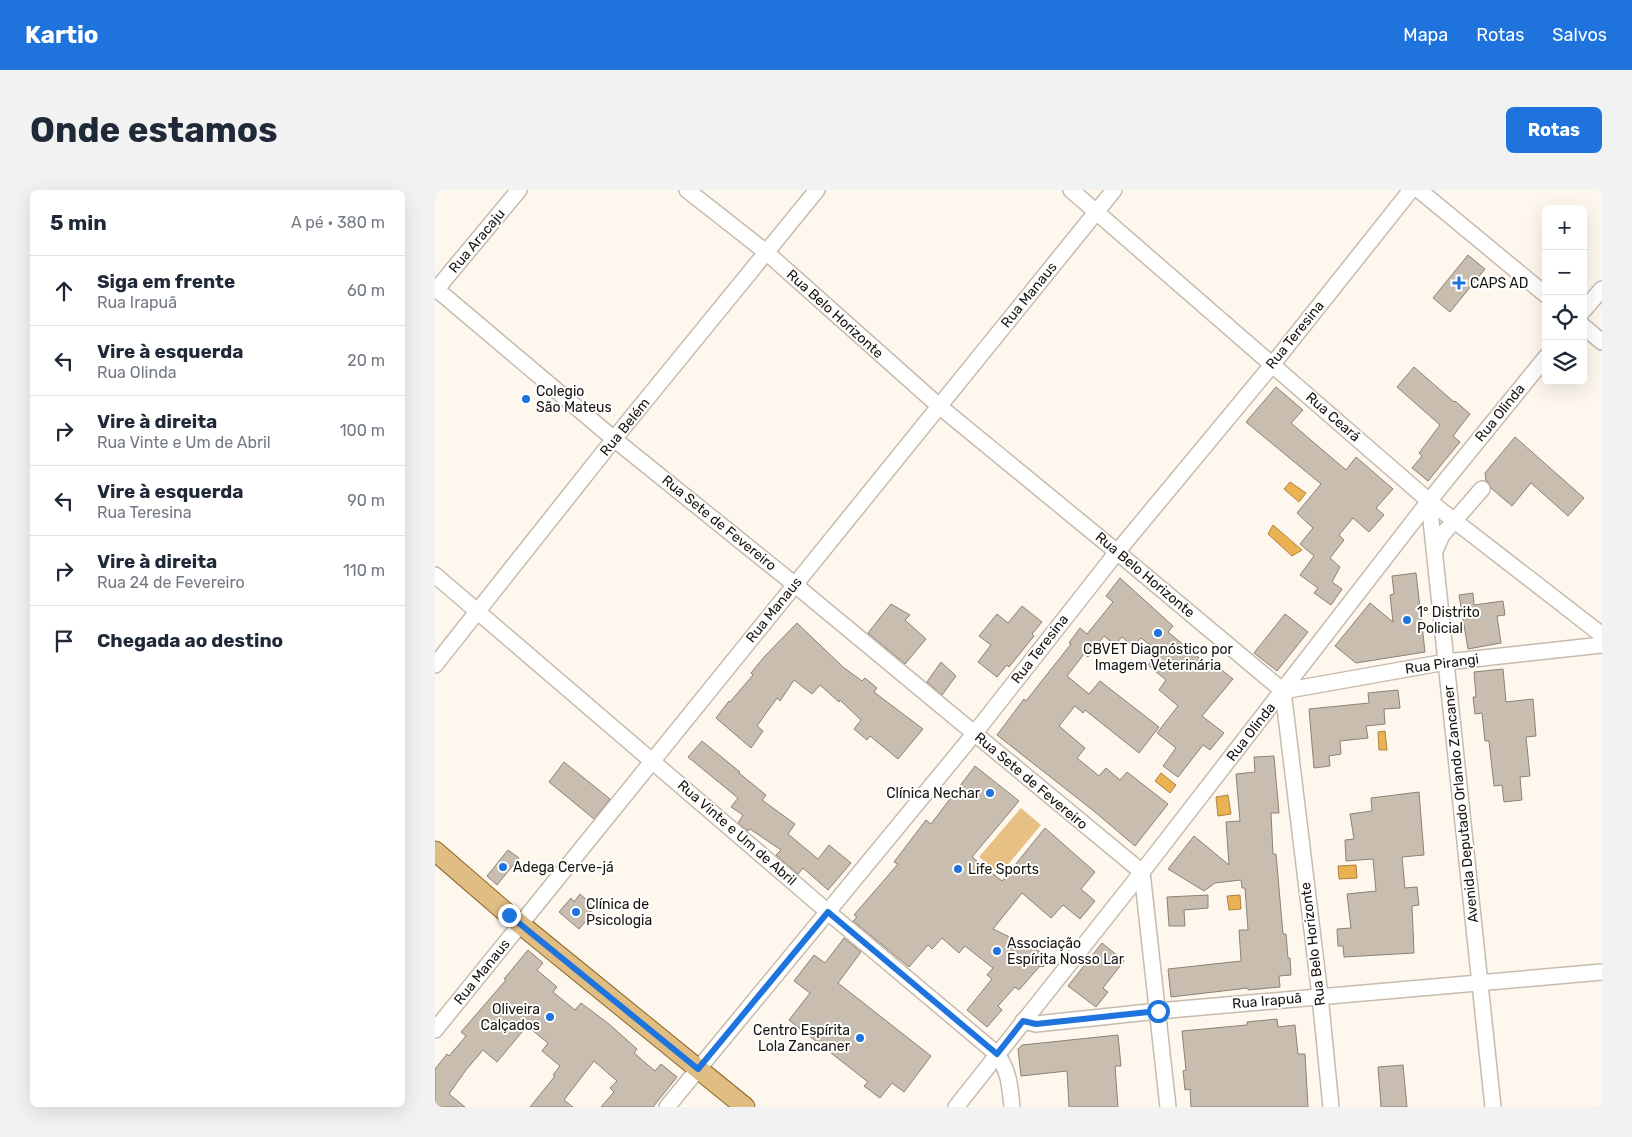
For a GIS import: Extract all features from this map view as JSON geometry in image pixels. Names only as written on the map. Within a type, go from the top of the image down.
[{"type":"main road","points":[[435,851],[521,924],[745,1107]]},
{"type":"street","name":"Rua Aracaju","points":[[435,290],[519,190]]},
{"type":"street","name":"Rua Belo Horizonte","points":[[687,190],[766,252],[939,406],[1283,690],[1320,996],[1331,1107]]},
{"type":"street","name":"Rua Belém","points":[[435,665],[614,439],[817,190]]},
{"type":"street","name":"Rua Ceará","points":[[1071,190],[1429,501],[1602,635]]},
{"type":"street","name":"Rua Manaus","points":[[435,1030],[1114,190]]},
{"type":"street","name":"Rua Teresina","points":[[667,1107],[974,734],[1117,552],[1272,364],[1411,190]]},
{"type":"street","points":[[1419,190],[1542,292]]},
{"type":"street","points":[[1587,306],[1602,289]]},
{"type":"street","name":"Rua Sete de Fevereiro","points":[[435,290],[614,439],[795,584],[1142,872]]},
{"type":"street","points":[[1587,329],[1602,342]]},
{"type":"street","name":"Rua Olinda","points":[[956,1107],[1142,872],[1429,501],[1542,362]]},
{"type":"street","points":[[1435,552],[1443,535],[1482,489]]},
{"type":"street","name":"Avenida Deputado Orlando Zancaner","points":[[1429,501],[1493,1107]]},
{"type":"street","name":"Rua Vinte e Um de Abril","points":[[435,574],[828,912],[997,1054],[1005,1065],[1010,1084],[1012,1107]]},
{"type":"street","name":"Rua Pirangi","points":[[1283,690],[1447,662],[1602,645]]},
{"type":"street","points":[[1142,872],[1168,1107]]},
{"type":"street","name":"Rua Irapuã","points":[[1023,1021],[1036,1024],[1320,996],[1602,972]]},
{"type":"shaded area","points":[[1290,482],[1306,493],[1299,502],[1284,489]]},
{"type":"shaded area","points":[[1273,525],[1302,550],[1292,556],[1268,534]]},
{"type":"shaded area","points":[[1385,731],[1387,750],[1379,750],[1378,732]]},
{"type":"shaded area","points":[[1161,773],[1176,785],[1170,793],[1155,781]]},
{"type":"shaded area","points":[[1228,795],[1231,814],[1218,816],[1216,797]]},
{"type":"shaded area","points":[[1021,808],[1041,825],[1000,874],[979,857]]},
{"type":"shaded area","points":[[1356,865],[1357,878],[1339,879],[1338,866]]},
{"type":"shaded area","points":[[1240,895],[1241,909],[1229,910],[1227,896]]},
{"type":"building","name":"CAPS AD","points":[[1468,255],[1485,269],[1450,312],[1433,298]]},
{"type":"building","points":[[1414,367],[1470,414],[1453,436],[1460,442],[1428,481],[1412,468],[1422,456],[1419,453],[1440,425],[1397,387]]},
{"type":"building","points":[[1276,387],[1303,410],[1291,423],[1346,470],[1356,457],[1393,489],[1376,508],[1384,515],[1369,532],[1353,518],[1339,535],[1344,540],[1330,558],[1340,567],[1332,582],[1342,589],[1331,605],[1314,593],[1318,588],[1300,575],[1314,556],[1300,544],[1313,528],[1297,513],[1321,484],[1246,422]]},
{"type":"building","points":[[1515,437],[1584,498],[1568,516],[1531,483],[1512,506],[1491,488],[1486,481],[1485,473]]},
{"type":"building","points":[[1416,573],[1425,652],[1356,663],[1335,646],[1370,603],[1393,622],[1390,595],[1394,594],[1392,576]]},
{"type":"building","points":[[1120,578],[1173,626],[1168,632],[1210,667],[1213,663],[1233,679],[1202,716],[1224,733],[1210,750],[1203,745],[1178,777],[1163,766],[1176,748],[1157,733],[1178,706],[1159,690],[1166,680],[1148,665],[1159,652],[1141,638],[1133,646],[1122,637],[1115,645],[1104,636],[1088,657],[1084,654],[1067,676],[1089,694],[1100,681],[1159,727],[1139,753],[1085,710],[1083,713],[1075,706],[1059,726],[1085,748],[1077,758],[1099,776],[1106,768],[1120,780],[1127,772],[1168,804],[1135,846],[997,735],[1024,699],[1026,701],[1071,644],[1069,643],[1080,628],[1087,634],[1113,602],[1106,596]]},
{"type":"building","points":[[1473,593],[1474,605],[1503,601],[1505,615],[1497,616],[1501,643],[1468,649],[1459,595]]},
{"type":"building","points":[[891,604],[910,615],[905,620],[926,639],[905,664],[868,633]]},
{"type":"building","points":[[1022,606],[1042,622],[1032,634],[1034,636],[1009,667],[1007,665],[997,677],[978,662],[991,645],[979,636],[997,614],[1008,623]]},
{"type":"building","points":[[1285,614],[1308,632],[1277,671],[1254,653]]},
{"type":"building","points":[[797,623],[843,667],[862,681],[865,678],[877,688],[874,692],[923,729],[898,759],[870,736],[867,740],[854,729],[861,720],[840,700],[839,702],[820,685],[812,694],[794,680],[780,701],[777,698],[757,726],[763,731],[751,748],[716,718],[753,675],[751,673],[764,657]]},
{"type":"building","points":[[941,662],[956,676],[942,695],[927,682]]},
{"type":"building","points":[[1503,669],[1506,702],[1533,699],[1536,736],[1526,737],[1530,776],[1520,777],[1522,800],[1504,802],[1502,785],[1494,786],[1489,741],[1485,741],[1482,713],[1475,714],[1473,697],[1476,697],[1474,672]]},
{"type":"building","points":[[1398,690],[1400,708],[1384,709],[1385,724],[1366,726],[1368,738],[1340,741],[1341,754],[1329,756],[1330,766],[1314,768],[1309,709],[1369,703],[1368,693]]},
{"type":"building","points":[[702,741],[766,795],[762,800],[795,824],[788,834],[818,859],[829,845],[851,863],[828,890],[803,868],[798,874],[776,855],[781,850],[738,823],[743,815],[731,807],[738,798],[688,757]]},
{"type":"building","points":[[1274,756],[1279,813],[1271,813],[1273,854],[1276,854],[1283,934],[1286,934],[1291,975],[1279,976],[1280,987],[1248,990],[1248,988],[1171,997],[1168,969],[1241,961],[1239,930],[1248,930],[1245,888],[1242,888],[1241,880],[1215,883],[1204,891],[1168,869],[1194,836],[1229,865],[1226,822],[1240,821],[1236,774],[1255,772],[1254,757]]},
{"type":"building","points":[[564,762],[610,799],[594,819],[549,782]]},
{"type":"building","points":[[975,766],[1019,801],[972,857],[1002,881],[1045,828],[1095,872],[1081,889],[1095,901],[1080,919],[1063,905],[1051,918],[1022,893],[993,929],[1049,956],[1043,967],[1040,966],[1019,990],[1015,987],[998,1006],[1002,1010],[987,1027],[967,1010],[992,979],[987,975],[993,968],[965,946],[959,953],[942,938],[932,949],[928,945],[909,967],[853,921],[857,917],[854,915],[898,864],[894,862],[926,820],[931,824]]},
{"type":"building","points":[[1419,792],[1424,855],[1402,857],[1405,888],[1417,887],[1419,905],[1412,906],[1414,953],[1344,957],[1343,946],[1338,946],[1337,929],[1351,928],[1347,894],[1376,891],[1373,859],[1346,861],[1345,840],[1354,839],[1350,814],[1372,811],[1371,798]]},
{"type":"building","name":"Adega Cerve-já","points":[[508,850],[519,858],[497,885],[487,876]]},
{"type":"building","name":"Clínica de Psicologia","points":[[580,894],[591,904],[588,909],[593,913],[579,929],[559,912],[571,898],[574,902]]},
{"type":"building","points":[[1208,895],[1208,908],[1184,910],[1185,926],[1169,926],[1167,897]]},
{"type":"building","name":"Centro Espírita Lola Zancaner","points":[[844,938],[861,952],[838,983],[931,1056],[904,1092],[892,1083],[880,1098],[864,1086],[868,1082],[789,1020],[810,993],[794,981],[814,955],[825,963]]},
{"type":"building","points":[[1102,943],[1124,961],[1103,988],[1108,992],[1096,1007],[1068,986]]},
{"type":"building","points":[[528,950],[543,963],[537,970],[557,987],[553,992],[575,1010],[581,1003],[609,1024],[637,1049],[634,1053],[655,1071],[661,1064],[677,1077],[653,1107],[601,1107],[614,1092],[610,1088],[617,1081],[594,1061],[564,1100],[573,1107],[530,1107],[555,1076],[553,1075],[560,1066],[542,1051],[548,1043],[527,1026],[497,1062],[483,1050],[466,1070],[449,1094],[465,1107],[435,1107],[435,1069],[447,1054],[449,1056],[466,1036],[461,1032],[506,980],[504,979]]},
{"type":"building","points":[[1277,1019],[1278,1027],[1295,1025],[1298,1054],[1305,1054],[1308,1107],[1191,1107],[1190,1089],[1185,1090],[1183,1071],[1186,1070],[1182,1031],[1247,1025],[1247,1022]]},
{"type":"building","points":[[1118,1035],[1121,1066],[1115,1066],[1118,1107],[1069,1107],[1067,1071],[1021,1076],[1018,1049],[1022,1045]]},
{"type":"building","points":[[1403,1065],[1407,1107],[1381,1107],[1378,1067]]},
{"type":"place","name":"CAPS AD","points":[[1459,283]]},
{"type":"place","name":"Colegio São Mateus","points":[[526,399]]},
{"type":"place","name":"1° Distrito Policial","points":[[1407,620]]},
{"type":"place","name":"CBVET Diagnóstico por Imagem Veterinária","points":[[1158,633]]},
{"type":"place","name":"Clínica Nechar","points":[[990,793]]},
{"type":"place","name":"Adega Cerve-já","points":[[503,867]]},
{"type":"place","name":"Life Sports","points":[[958,869]]},
{"type":"place","name":"Clínica de Psicologia","points":[[576,912]]},
{"type":"place","name":"Associação Espírita Nosso Lar","points":[[997,951]]},
{"type":"place","name":"Oliveira Calçados","points":[[550,1017]]},
{"type":"place","name":"Centro Espírita Lola Zancaner","points":[[860,1038]]},
{"type":"route","points":[[509,915],[698,1069],[828,912],[997,1054],[1023,1021],[1036,1024],[1158,1011]]}]
